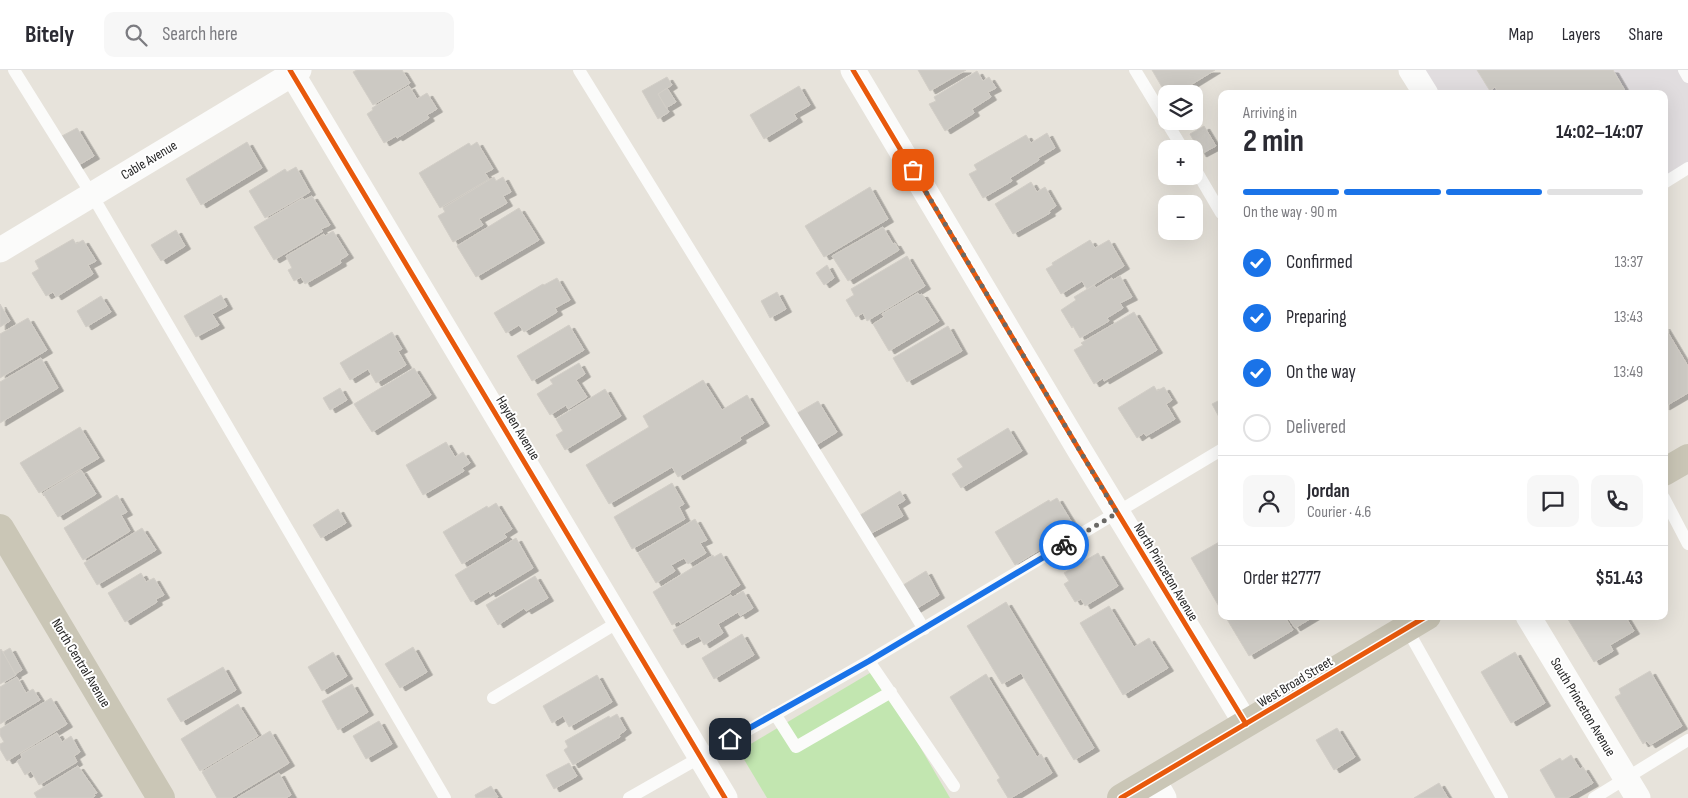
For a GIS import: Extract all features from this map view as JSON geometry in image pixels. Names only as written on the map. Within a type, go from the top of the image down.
[{"type":"main road","points":[[1668,470],[1688,458]]},
{"type":"main road","name":"North Central Avenue","points":[[0,528],[161,798]]},
{"type":"main road","name":"West Broad Street","points":[[1122,798],[1159,789],[1246,724],[1417,623]]},
{"type":"street","name":"North Princeton Avenue","points":[[853,70],[1117,513],[1246,724]]},
{"type":"street","points":[[1412,70],[1424,90]]},
{"type":"street","name":"Cable Avenue","points":[[0,250],[294,71]]},
{"type":"street","name":"Hayden Avenue","points":[[294,71],[725,798]]},
{"type":"street","name":"South Princeton Avenue","points":[[1530,620],[1632,788]]},
{"type":"lane","points":[[14,70],[92,195],[445,798]]},
{"type":"lane","points":[[579,70],[924,629]]},
{"type":"lane","points":[[1135,70],[1178,140]]},
{"type":"lane","points":[[1684,70],[1688,77]]},
{"type":"lane","points":[[1668,180],[1688,168]]},
{"type":"lane","points":[[1203,182],[1218,208]]},
{"type":"lane","points":[[629,798],[924,629],[1218,452]]},
{"type":"lane","points":[[1668,506],[1688,544]]},
{"type":"lane","points":[[493,698],[620,621]]},
{"type":"lane","points":[[1417,623],[1502,798]]},
{"type":"lane","points":[[869,661],[954,786]]},
{"type":"lane","points":[[775,714],[796,747],[891,692]]},
{"type":"lane","points":[[1594,798],[1632,788],[1688,740]]},
{"type":"shaded area","points":[[1410,70],[1684,70],[1688,77],[1688,168],[1668,180],[1668,90],[1422,90]]},
{"type":"green space","points":[[875,670],[950,798],[767,798],[739,751]]},
{"type":"building","points":[[357,70],[402,70],[410,83],[373,105],[353,72]]},
{"type":"building","points":[[918,70],[966,70],[930,91]]},
{"type":"building","points":[[1152,70],[1215,70],[1191,85],[1161,85]]},
{"type":"building","points":[[1477,70],[1613,70],[1625,90],[1497,90],[1495,87],[1489,90]]},
{"type":"building","points":[[977,71],[983,81],[989,77],[996,88],[988,92],[991,97],[972,109],[974,113],[945,131],[929,104],[936,101],[934,97]]},
{"type":"building","points":[[667,77],[672,85],[658,94],[669,112],[658,119],[642,91]]},
{"type":"building","points":[[409,86],[417,99],[427,93],[437,109],[427,115],[429,118],[397,138],[396,136],[384,143],[367,114],[373,110],[372,108]]},
{"type":"building","points":[[799,86],[810,105],[794,114],[797,119],[764,139],[750,115]]},
{"type":"building","points":[[667,88],[676,102],[666,108],[658,94]]},
{"type":"building","points":[[1203,127],[1216,146],[1203,153],[1203,140],[1193,140],[1190,134],[1197,130],[1203,130]]},
{"type":"building","points":[[77,128],[94,156],[77,166],[60,137]]},
{"type":"building","points":[[1047,133],[1055,148],[1010,178],[1012,181],[983,198],[969,174],[977,170],[974,165],[1026,135],[1031,143]]},
{"type":"building","points":[[247,142],[262,168],[201,205],[186,179]]},
{"type":"building","points":[[477,142],[493,169],[485,173],[489,179],[440,208],[419,173],[469,143],[471,146]]},
{"type":"building","points":[[296,167],[310,192],[265,218],[249,191],[285,169],[287,172]]},
{"type":"building","points":[[494,177],[496,181],[503,177],[511,192],[503,196],[507,203],[479,219],[483,225],[453,242],[438,216],[445,212],[443,208]]},
{"type":"building","points":[[1031,182],[1037,192],[1045,187],[1056,206],[1049,211],[1050,213],[1013,234],[995,204]]},
{"type":"building","points":[[870,187],[888,219],[824,257],[805,226]]},
{"type":"building","points":[[312,196],[330,225],[274,260],[254,227],[303,198],[304,200]]},
{"type":"building","points":[[519,208],[539,240],[476,277],[457,246]]},
{"type":"building","points":[[883,227],[899,250],[848,281],[832,256]]},
{"type":"building","points":[[176,230],[185,246],[161,261],[151,245]]},
{"type":"building","points":[[333,231],[348,255],[340,260],[341,263],[305,284],[301,277],[294,281],[288,270],[292,268],[286,256],[324,234],[325,236]]},
{"type":"building","points":[[73,239],[76,244],[83,240],[96,261],[88,265],[93,274],[56,297],[53,292],[46,296],[32,273],[39,269],[35,261]]},
{"type":"building","points":[[1090,240],[1095,248],[1109,240],[1124,266],[1087,289],[1082,281],[1061,294],[1046,269],[1053,265],[1052,263]]},
{"type":"building","points":[[907,256],[925,286],[867,321],[863,313],[856,317],[846,300],[854,295],[851,289]]},
{"type":"building","points":[[827,265],[834,278],[824,285],[816,273]]},
{"type":"building","points":[[1120,276],[1132,297],[1120,303],[1123,308],[1107,318],[1109,321],[1080,338],[1061,310],[1076,300],[1074,297],[1094,285],[1096,288],[1112,278],[1113,280]]},
{"type":"building","points":[[557,278],[570,300],[555,308],[557,312],[524,332],[519,325],[506,333],[494,313],[543,284]]},
{"type":"building","points":[[777,292],[786,309],[770,318],[761,301]]},
{"type":"building","points":[[918,293],[919,295],[922,294],[939,321],[889,351],[873,324],[884,317],[882,314]]},
{"type":"building","points":[[221,295],[227,306],[212,314],[219,325],[196,337],[184,316]]},
{"type":"building","points":[[101,296],[111,312],[86,327],[77,311]]},
{"type":"building","points":[[0,304],[10,321],[0,327]]},
{"type":"building","points":[[1134,312],[1157,350],[1104,381],[1103,378],[1094,384],[1074,350],[1083,345],[1081,343]]},
{"type":"building","points":[[28,318],[47,350],[0,378],[0,334]]},
{"type":"building","points":[[569,325],[584,350],[532,381],[517,356]]},
{"type":"building","points":[[948,326],[962,351],[907,382],[893,358]]},
{"type":"building","points":[[392,332],[402,349],[398,351],[406,365],[376,383],[368,369],[350,380],[340,363]]},
{"type":"building","points":[[1668,333],[1688,366],[1688,393],[1668,405]]},
{"type":"building","points":[[41,358],[58,388],[0,423],[0,382]]},
{"type":"building","points":[[579,363],[585,374],[576,380],[587,397],[568,409],[566,405],[550,415],[537,394],[553,384],[550,380]]},
{"type":"building","points":[[414,368],[431,395],[372,432],[354,404]]},
{"type":"building","points":[[703,380],[722,410],[747,395],[764,423],[740,437],[741,440],[678,477],[672,467],[609,504],[586,465],[649,427],[643,416]]},
{"type":"building","points":[[1154,386],[1157,391],[1164,387],[1172,400],[1166,404],[1175,419],[1146,436],[1144,433],[1137,438],[1118,408]]},
{"type":"building","points":[[340,388],[347,400],[330,410],[323,398]]},
{"type":"building","points":[[605,389],[621,416],[565,450],[556,435],[563,431],[556,419]]},
{"type":"building","points":[[818,401],[837,432],[813,447],[794,415]]},
{"type":"building","points":[[1218,401],[1218,415],[1212,404]]},
{"type":"building","points":[[80,427],[99,458],[39,493],[20,463]]},
{"type":"building","points":[[1008,428],[1022,451],[961,488],[952,474],[963,467],[957,459]]},
{"type":"building","points":[[446,442],[455,457],[463,452],[470,463],[462,468],[464,471],[423,495],[406,465]]},
{"type":"building","points":[[81,470],[96,494],[58,517],[43,493]]},
{"type":"building","points":[[672,483],[684,504],[679,507],[685,519],[632,549],[614,517]]},
{"type":"building","points":[[900,491],[905,500],[897,505],[903,516],[868,535],[857,517]]},
{"type":"building","points":[[117,495],[127,512],[121,515],[130,531],[83,560],[64,528]]},
{"type":"building","points":[[1057,498],[1074,526],[1066,531],[1067,533],[1015,565],[995,532],[1049,500],[1050,502]]},
{"type":"building","points":[[496,503],[512,529],[504,534],[507,537],[462,564],[443,532],[487,506],[488,508]]},
{"type":"building","points":[[338,509],[346,523],[321,538],[313,525]]},
{"type":"building","points":[[695,519],[707,540],[700,543],[706,553],[688,564],[684,558],[671,565],[675,571],[656,583],[638,553]]},
{"type":"building","points":[[142,528],[156,550],[97,585],[84,563]]},
{"type":"building","points":[[516,538],[533,568],[490,594],[489,591],[471,602],[455,575]]},
{"type":"building","points":[[1218,543],[1218,605],[1191,558]]},
{"type":"building","points":[[721,553],[740,585],[680,623],[679,621],[672,625],[653,592],[713,555],[714,557]]},
{"type":"building","points":[[1098,553],[1118,586],[1085,606],[1081,599],[1075,602],[1064,584],[1069,581],[1064,573]]},
{"type":"building","points":[[926,571],[939,595],[914,610],[900,587]]},
{"type":"building","points":[[141,573],[146,582],[154,578],[164,595],[156,599],[157,602],[125,622],[108,593]]},
{"type":"building","points":[[535,576],[548,598],[526,611],[524,608],[498,625],[486,605]]},
{"type":"building","points":[[743,591],[753,608],[740,616],[738,612],[718,624],[723,633],[704,645],[699,636],[682,645],[673,630],[731,595],[733,597]]},
{"type":"building","points":[[1006,602],[1094,748],[1074,760],[1021,673],[1002,684],[967,626]]},
{"type":"building","points":[[1109,606],[1134,647],[1149,638],[1168,668],[1123,695],[1080,623]]},
{"type":"building","points":[[1227,620],[1287,620],[1293,630],[1249,656]]},
{"type":"building","points":[[1290,620],[1308,620],[1295,628]]},
{"type":"building","points":[[1568,620],[1627,620],[1634,631],[1610,645],[1613,651],[1594,662]]},
{"type":"building","points":[[742,634],[754,655],[714,679],[702,658]]},
{"type":"building","points":[[413,647],[427,672],[400,688],[385,664]]},
{"type":"building","points":[[10,648],[22,670],[15,674],[3,652]]},
{"type":"building","points":[[0,650],[16,675],[0,684]]},
{"type":"building","points":[[333,652],[347,676],[322,691],[308,667]]},
{"type":"building","points":[[1515,652],[1545,703],[1511,723],[1481,672]]},
{"type":"building","points":[[223,667],[236,690],[181,722],[167,699]]},
{"type":"building","points":[[1650,671],[1682,726],[1650,745],[1647,741],[1643,744],[1615,697],[1621,694],[1619,689]]},
{"type":"building","points":[[986,674],[1037,757],[1041,754],[1052,773],[1011,798],[1008,798],[997,780],[1000,778],[950,697]]},
{"type":"building","points":[[597,675],[612,702],[569,727],[563,716],[552,723],[543,706]]},
{"type":"building","points":[[17,677],[26,693],[33,689],[40,700],[0,724],[0,687]]},
{"type":"building","points":[[352,684],[368,712],[338,730],[322,701]]},
{"type":"building","points":[[51,698],[67,724],[7,761],[0,749],[0,744],[4,742],[0,735],[0,729]]},
{"type":"building","points":[[238,704],[258,736],[200,771],[181,739]]},
{"type":"building","points":[[617,714],[626,730],[619,735],[620,737],[573,765],[564,750],[568,747],[565,741],[609,716],[610,718]]},
{"type":"building","points":[[379,721],[392,744],[366,759],[353,736]]},
{"type":"building","points":[[1337,728],[1355,757],[1334,770],[1316,740]]},
{"type":"building","points":[[270,731],[289,763],[231,798],[217,798],[202,772]]},
{"type":"building","points":[[57,733],[62,742],[71,736],[80,752],[74,756],[77,762],[39,785],[31,771],[25,775],[17,761],[22,758],[21,754]]},
{"type":"building","points":[[1571,755],[1580,769],[1583,767],[1593,783],[1567,798],[1556,798],[1540,770],[1560,758],[1562,761]]},
{"type":"building","points":[[569,763],[577,776],[554,789],[546,775]]},
{"type":"building","points":[[78,766],[97,793],[94,794],[95,796],[92,798],[37,798],[34,793]]},
{"type":"building","points":[[279,773],[291,795],[286,798],[237,798]]},
{"type":"building","points":[[1439,783],[1448,798],[1414,798]]},
{"type":"building","points":[[491,786],[498,797],[476,798],[475,795]]},
{"type":"cycle path","points":[[290,70],[725,798]]},
{"type":"cycle path","points":[[853,70],[1080,451],[1246,724]]},
{"type":"cycle path","points":[[1121,798],[1420,620]]},
{"type":"way so far","points":[[913,170],[1117,513],[1064,545]]},
{"type":"route","points":[[730,739],[869,661],[1064,545]]}]
